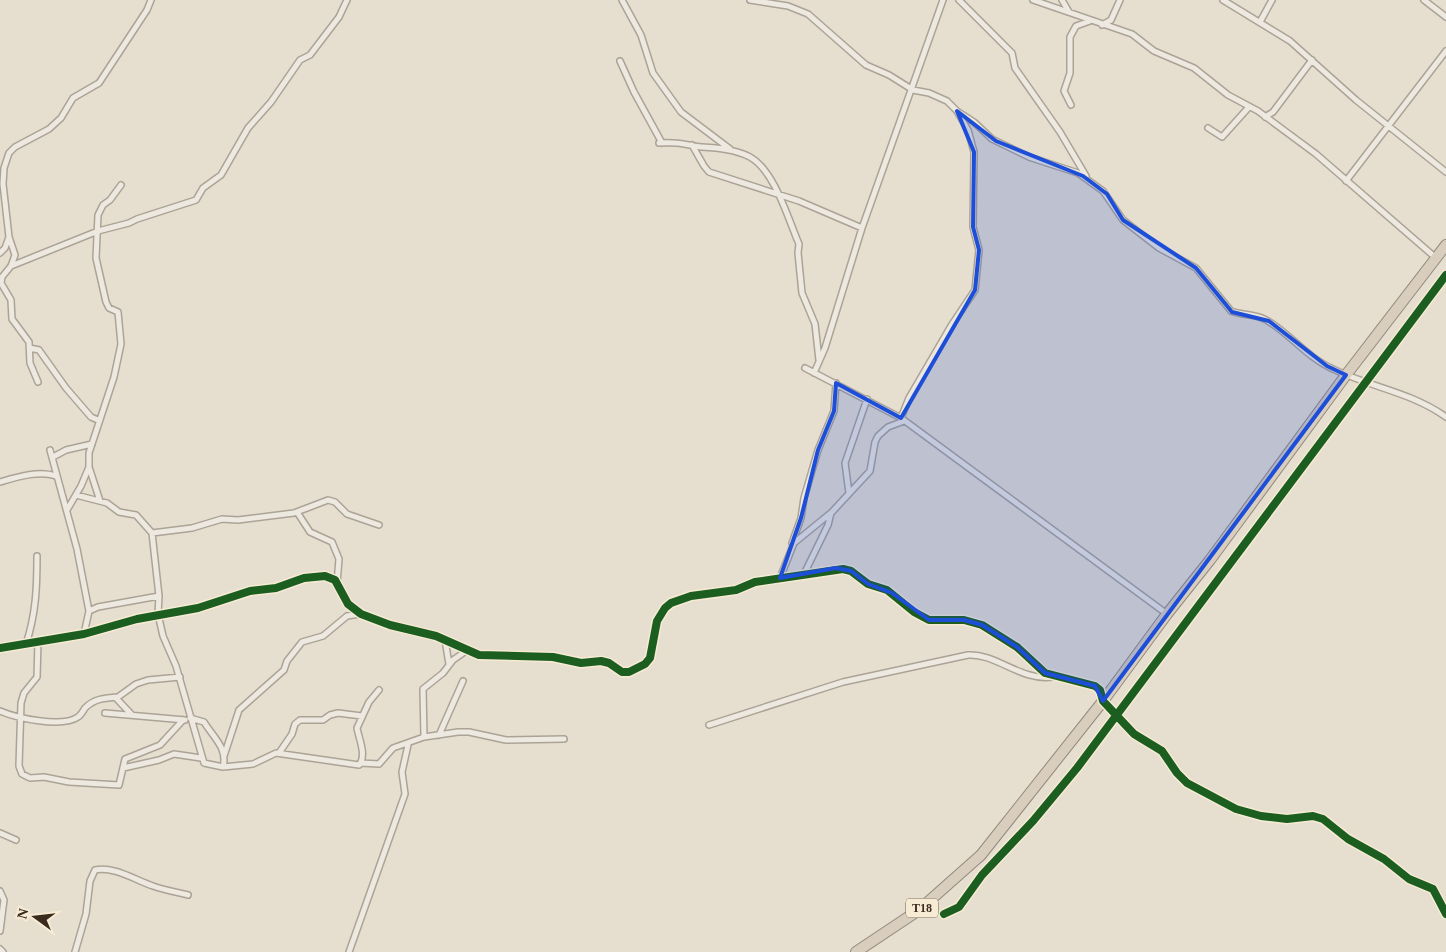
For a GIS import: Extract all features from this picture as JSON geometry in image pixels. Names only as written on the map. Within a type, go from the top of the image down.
[{"type":"highway","name":"T18","points":[[856,952],[919,910],[980,855],[1103,701],[1167,614],[1210,560],[1346,375],[1446,245]]},
{"type":"street","points":[[38,382],[30,363],[30,348],[26,337],[12,319],[11,300],[1,284],[2,277],[10,266],[15,254],[9,237],[3,184],[4,168],[9,153],[14,147],[49,129],[61,118],[73,98],[99,83],[147,10],[151,0]]},
{"type":"street","points":[[10,266],[98,231],[128,224],[196,200],[203,188],[221,175],[248,128],[271,102],[300,60],[310,55],[339,17],[347,0]]},
{"type":"street","points":[[622,0],[641,35],[653,73],[676,105],[688,117],[735,152]]},
{"type":"street","points":[[750,0],[797,9],[813,17],[866,65],[890,75],[913,90],[940,97],[996,140],[1029,158],[1078,173],[1107,194],[1122,220],[1159,248],[1196,268],[1231,311],[1253,314],[1269,321],[1327,366],[1346,375],[1410,396],[1446,417]]},
{"type":"street","points":[[795,0],[797,9]]},
{"type":"street","points":[[814,373],[862,228],[913,90],[943,0]]},
{"type":"street","points":[[958,0],[1012,52],[1015,68],[1060,132],[1088,181]]},
{"type":"street","points":[[1062,0],[1069,12]]},
{"type":"street","points":[[1102,25],[1111,20],[1120,0]]},
{"type":"street","points":[[1223,0],[1290,41],[1388,127],[1446,172]]},
{"type":"street","points":[[1260,22],[1272,0]]},
{"type":"street","points":[[1424,0],[1446,17]]},
{"type":"street","points":[[1038,1],[1090,21],[1132,34],[1154,51],[1194,68],[1228,95],[1248,107],[1258,110],[1316,154],[1436,258]]},
{"type":"street","points":[[1071,105],[1064,91],[1070,73],[1070,37],[1076,26],[1090,21]]},
{"type":"street","points":[[1346,181],[1446,51]]},
{"type":"street","points":[[1265,117],[1273,112],[1312,60]]},
{"type":"street","points":[[620,61],[660,143],[678,141],[735,152],[755,160],[778,194],[799,244],[802,293],[815,324],[819,361]]},
{"type":"street","points":[[1208,128],[1222,137],[1248,107]]},
{"type":"street","points":[[791,548],[800,537],[832,512],[872,469],[874,442],[888,427],[903,419],[909,398],[951,326],[975,290],[978,250],[973,227],[974,152],[968,130],[957,111]]},
{"type":"street","points":[[692,144],[709,172],[799,200],[862,228]]},
{"type":"street","points":[[100,501],[89,467],[88,453],[114,376],[121,342],[118,312],[109,308],[106,302],[97,264],[98,231],[101,208],[121,184]]},
{"type":"street","points":[[0,252],[6,246],[9,237]]},
{"type":"street","points":[[944,914],[954,911],[959,907],[982,875],[1055,796],[1118,715],[1285,488],[1368,382],[1446,275]]},
{"type":"street","points":[[30,348],[39,350],[66,388],[90,417],[98,420]]},
{"type":"street","points":[[805,368],[903,419],[1167,614]]},
{"type":"street","points":[[780,578],[801,518],[804,498],[818,450],[834,411],[836,383]]},
{"type":"street","points":[[849,493],[845,462],[867,399]]},
{"type":"street","points":[[53,457],[66,450],[92,444]]},
{"type":"street","points":[[50,450],[67,510],[89,612],[84,634]]},
{"type":"street","points":[[67,510],[89,467]]},
{"type":"street","points":[[0,482],[23,476],[48,474],[56,476]]},
{"type":"street","points":[[76,495],[100,501],[119,512],[136,515],[152,533],[159,596],[158,614],[163,636],[180,677],[201,758],[209,766],[223,767],[253,764],[279,753],[332,760],[353,765],[361,763],[379,764],[392,749],[408,745],[424,737],[469,732],[506,740],[564,739]]},
{"type":"street","points":[[152,533],[192,528],[222,519],[238,520],[297,512],[328,500],[335,502],[347,514],[379,525]]},
{"type":"street","points":[[297,512],[310,532],[332,542],[339,559],[337,583]]},
{"type":"street","points":[[804,574],[828,525],[832,512]]},
{"type":"street","points":[[26,644],[34,619],[37,596],[37,556]]},
{"type":"street","points":[[0,648],[84,634],[158,614],[198,608],[250,592],[276,588],[304,578],[325,576],[337,583],[348,604],[360,614],[445,640],[466,651],[488,657],[510,655],[560,658],[581,663],[601,661],[622,672],[629,672],[645,664],[650,658],[657,621],[664,608],[672,603],[691,596],[736,590],[755,582],[836,568],[851,571],[868,584],[892,593],[914,612],[929,620],[964,620],[982,625],[1017,647],[1039,669],[1055,677]]},
{"type":"street","points":[[89,612],[98,607],[159,596]]},
{"type":"street","points":[[223,767],[224,756],[239,710],[284,670],[287,661],[300,643],[323,636],[346,616],[360,614]]},
{"type":"street","points":[[445,640],[449,666]]},
{"type":"street","points":[[38,642],[37,677],[24,694],[21,706],[19,766],[21,772],[28,777],[50,777],[69,782],[118,786],[126,759],[160,745],[183,720]]},
{"type":"street","points":[[424,737],[423,689],[466,651]]},
{"type":"street","points":[[710,725],[843,682],[968,655],[979,656],[1032,677],[1055,677],[1095,686],[1100,690],[1103,701],[1140,740],[1162,751],[1176,774],[1187,783],[1236,809],[1261,816],[1287,819],[1313,816],[1323,819],[1348,839],[1384,859],[1410,879],[1433,889],[1446,914]]},
{"type":"street","points":[[116,698],[136,684],[148,680],[180,677]]},
{"type":"street","points":[[439,735],[463,681]]},
{"type":"street","points":[[361,763],[361,742],[357,728],[369,702],[379,690]]},
{"type":"street","points":[[0,711],[22,719],[68,720],[78,717],[93,702],[109,697],[116,698],[132,716]]},
{"type":"street","points":[[105,713],[183,720],[191,719],[204,722],[217,739],[224,756]]},
{"type":"street","points":[[279,753],[292,734],[295,724],[300,720],[324,720],[330,715],[338,713],[362,716]]},
{"type":"street","points":[[349,952],[405,794],[402,772],[408,745]]},
{"type":"street","points":[[123,768],[159,760],[174,754],[201,758]]},
{"type":"street","points":[[0,834],[16,840]]},
{"type":"street","points":[[75,952],[86,914],[90,880],[95,870],[116,872],[155,887],[188,895]]},
{"type":"street","points":[[0,891],[4,900],[0,931]]},
{"type":"street","points":[[0,949],[3,952]]},
{"type":"highlighted area","points":[[957,111],[996,141],[1083,176],[1107,194],[1123,220],[1196,268],[1232,312],[1269,321],[1327,366],[1346,375],[1103,701],[1095,686],[1045,673],[1017,647],[982,625],[964,620],[929,620],[892,593],[868,584],[851,571],[836,568],[780,578],[801,518],[818,450],[834,411],[836,383],[901,418],[975,290],[979,250],[973,227],[974,152]]},
{"type":"cycle path","points":[[944,914],[959,907],[982,875],[1033,821],[1077,768],[1446,275]]},
{"type":"cycle path","points":[[0,648],[84,634],[137,619],[198,608],[250,591],[276,588],[304,578],[325,576],[335,580],[348,604],[361,614],[390,625],[436,636],[479,655],[553,657],[581,663],[601,661],[609,663],[622,672],[629,672],[645,664],[650,658],[657,621],[665,608],[671,603],[691,596],[736,590],[755,582],[843,569],[851,571],[868,584],[887,590],[914,612],[929,620],[964,620],[982,625],[1017,647],[1045,673],[1095,686],[1100,690],[1103,701],[1134,734],[1162,751],[1177,773],[1187,783],[1236,809],[1261,816],[1287,819],[1313,816],[1323,819],[1348,839],[1384,859],[1409,879],[1433,889],[1446,914]]}]
